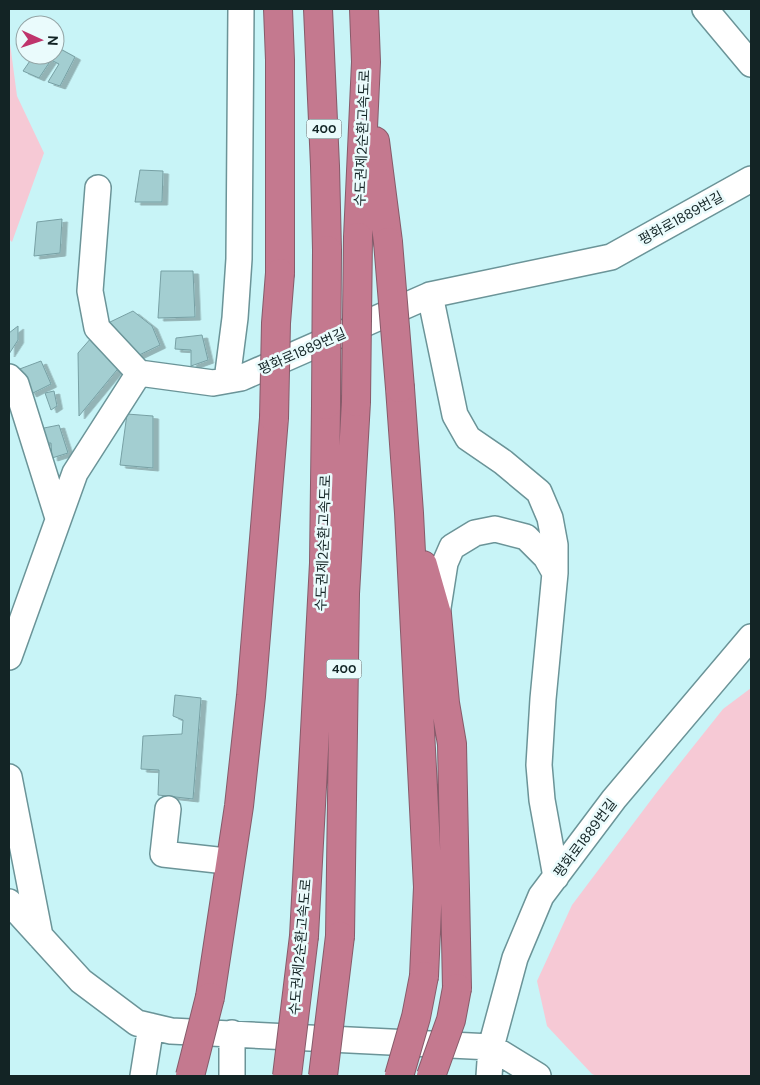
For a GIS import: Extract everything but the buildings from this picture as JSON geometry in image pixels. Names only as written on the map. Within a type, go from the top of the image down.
[{"type":"highway","points":[[190,1076],[210,997],[217,939],[239,806],[249,714],[280,273],[280,60],[278,9]]},
{"type":"highway","name":"수도권제2순환고속도로","points":[[286,1076],[304,936],[324,563],[327,250],[318,9]]},
{"type":"highway","name":"수도권제2순환고속도로","points":[[323,1076],[340,936],[345,594],[356,402],[358,237],[366,62],[364,9]]},
{"type":"highway","points":[[366,62],[388,242],[400,388],[409,513],[428,887],[424,976],[416,1017],[398,1076]]},
{"type":"highway","points":[[217,939],[217,860],[269,414]]},
{"type":"highway","points":[[409,513],[437,614],[452,744],[457,988],[451,1020],[430,1076]]},
{"type":"street","points":[[227,380],[235,318],[239,259],[241,9]]},
{"type":"street","points":[[705,9],[751,64]]},
{"type":"street","name":"평화로1889번길","points":[[139,373],[213,382],[241,378],[430,295],[611,257],[751,178]]},
{"type":"street","points":[[9,658],[75,473],[139,373],[97,328],[90,291],[98,188]]},
{"type":"street","points":[[430,295],[455,415],[468,438],[504,462],[539,492],[552,527],[555,545],[555,573],[539,765],[542,800],[556,877]]},
{"type":"street","points":[[9,377],[16,384],[58,518]]},
{"type":"street","points":[[437,614],[445,563],[452,547],[475,533],[495,529],[526,538],[546,556],[555,573]]},
{"type":"street","name":"평화로1889번길","points":[[489,1076],[491,1047],[515,958],[541,896],[614,799],[751,637]]},
{"type":"street","points":[[9,778],[40,936]]},
{"type":"street","points":[[168,809],[163,854],[217,860]]},
{"type":"street","points":[[9,902],[81,980],[137,1023],[171,1032],[232,1033],[491,1047],[538,1076]]},
{"type":"street","points":[[143,1076],[151,1026]]},
{"type":"street","points":[[232,1033],[232,1076]]},
{"type":"shaded area","points":[[9,36],[17,96],[44,153],[12,242],[9,239]]},
{"type":"shaded area","points":[[751,688],[751,1076],[597,1076],[592,1074],[547,1026],[537,981],[572,905],[657,792],[723,709]]}]
